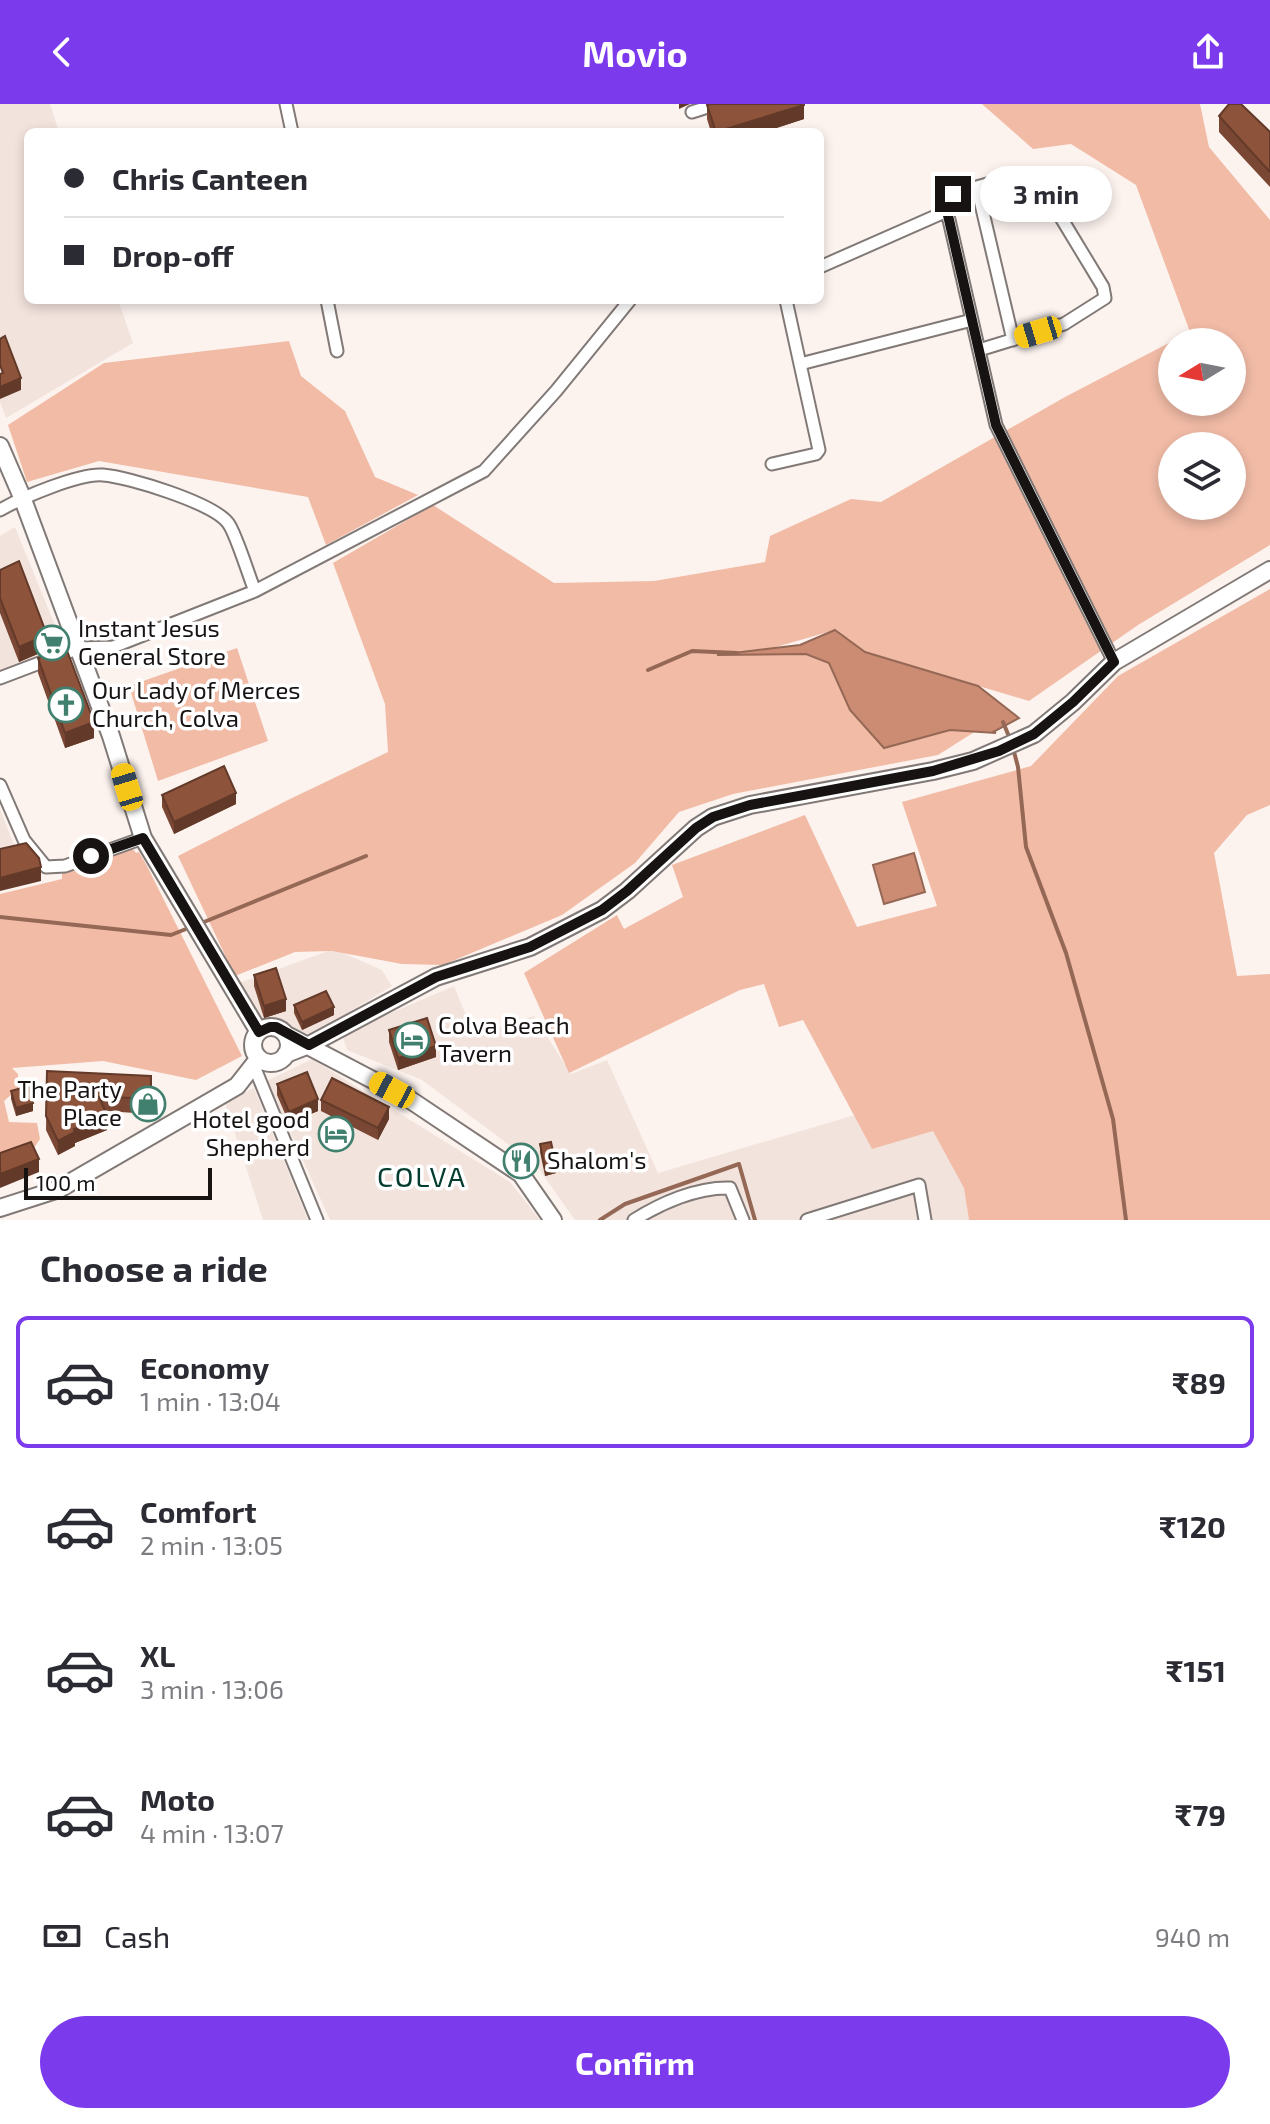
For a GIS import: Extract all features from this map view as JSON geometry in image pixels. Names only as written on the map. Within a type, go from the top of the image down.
[{"type":"main road","points":[[0,446],[79,648],[143,838],[259,1032]]},
{"type":"main road","points":[[256,1062],[273,1063],[436,977],[530,947],[602,910],[696,828],[713,817],[750,805],[933,771],[1016,743],[1034,734],[1073,702],[1114,662],[1270,570]]},
{"type":"main road","points":[[256,1062],[253,1048],[259,1032],[276,1027],[409,1099],[521,1174],[553,1220]]},
{"type":"main road","points":[[285,1034],[289,1045],[286,1054]]},
{"type":"main road","points":[[0,1208],[59,1189],[237,1086],[256,1062]]},
{"type":"street","points":[[286,104],[291,128]]},
{"type":"street","points":[[692,112],[717,104]]},
{"type":"street","points":[[994,182],[953,194],[947,211],[996,425],[1114,662]]},
{"type":"street","points":[[977,187],[1013,340]]},
{"type":"street","points":[[824,265],[947,211]]},
{"type":"street","points":[[979,350],[1064,324],[1105,298],[1103,287],[1060,216]]},
{"type":"street","points":[[328,304],[337,351]]},
{"type":"street","points":[[0,678],[79,648],[113,647],[255,591],[484,471],[556,391],[627,304]]},
{"type":"street","points":[[772,464],[816,454],[819,450],[787,304]]},
{"type":"street","points":[[800,364],[972,320]]},
{"type":"street","points":[[0,510],[22,497],[102,475],[198,502],[228,522],[255,591]]},
{"type":"street","points":[[0,785],[24,840],[46,867],[65,866],[143,838]]},
{"type":"street","points":[[256,1062],[317,1220]]},
{"type":"street","points":[[807,1220],[919,1185],[925,1220]]},
{"type":"street","points":[[634,1220],[658,1205],[716,1188],[730,1188],[743,1220]]},
{"type":"street","points":[[849,1207],[854,1220]]},
{"type":"shaded area","points":[[0,104],[50,104],[58,128],[24,128],[24,304],[119,304],[133,343],[6,418],[0,402]]},
{"type":"shaded area","points":[[982,104],[1200,104],[1209,147],[1270,220],[1270,545],[1138,625],[1029,701],[865,652],[835,630],[755,653],[806,654],[829,663],[850,710],[884,748],[950,730],[976,731],[938,755],[733,794],[679,812],[635,863],[562,915],[443,965],[402,964],[332,951],[295,952],[235,976],[178,856],[388,752],[385,704],[333,563],[433,505],[554,583],[654,581],[765,562],[770,536],[851,499],[881,502],[1065,397],[1158,349],[1158,416],[1246,416],[1246,328],[1189,328],[1136,185],[1071,144],[1033,149]]},
{"type":"shaded area","points":[[289,341],[301,376],[345,411],[375,477],[418,495],[326,545],[308,497],[99,461],[27,482],[8,425],[104,363]]},
{"type":"shaded area","points":[[15,527],[65,650],[0,674],[0,536]]},
{"type":"shaded area","points":[[1270,589],[1270,805],[1247,815],[1214,853],[1237,976],[1270,974],[1270,1220],[969,1220],[964,1188],[933,1131],[872,1149],[803,1020],[779,1027],[764,984],[740,990],[569,1073],[524,973],[617,915],[624,929],[683,897],[672,865],[805,815],[857,927],[937,906],[902,802],[1031,766],[1118,676]]},
{"type":"shaded area","points":[[835,630],[865,652],[978,686],[1019,718],[993,732],[996,733],[950,730],[884,748],[850,710],[829,663],[806,654],[717,655],[800,645]]},
{"type":"shaded area","points":[[237,648],[268,741],[158,781],[129,686]]},
{"type":"shaded area","points":[[0,809],[16,850],[0,854]]},
{"type":"shaded area","points":[[130,845],[136,853],[139,852],[147,866],[242,1056],[196,1080],[103,1061],[12,1068],[18,1074],[18,1089],[4,1101],[9,1122],[37,1123],[40,1139],[34,1148],[0,1155],[0,894],[62,879],[62,872]]},
{"type":"shaded area","points":[[914,853],[925,892],[884,904],[873,865]]},
{"type":"shaded area","points":[[334,949],[382,970],[392,986],[311,1035],[259,1016],[239,983]]},
{"type":"shaded area","points":[[454,986],[474,1035],[534,1016],[571,1074],[607,1060],[658,1173],[855,1115],[872,1149],[933,1130],[965,1188],[969,1220],[575,1220],[536,1165],[422,1080],[347,1050],[342,1034]]},
{"type":"shaded area","points":[[312,1059],[510,1182],[540,1220],[330,1220],[267,1081]]},
{"type":"shaded area","points":[[254,1088],[308,1220],[263,1220],[225,1102]]},
{"type":"building","points":[[804,104],[729,128],[715,128],[707,105]]},
{"type":"building","points":[[1229,104],[1241,104],[1270,132],[1270,172],[1219,116]]},
{"type":"building","points":[[5,336],[21,378],[0,387],[0,374],[3,373],[0,339]]},
{"type":"building","points":[[19,561],[47,635],[19,647],[0,598],[0,570]]},
{"type":"building","name":"Our Lady of Merces Church, Colva","points":[[66,648],[94,722],[65,733],[38,658]]},
{"type":"building","points":[[224,766],[236,793],[174,822],[162,795]]},
{"type":"building","points":[[26,843],[39,858],[41,867],[0,878],[0,849]]},
{"type":"building","points":[[276,968],[286,999],[264,1006],[254,975]]},
{"type":"building","points":[[326,991],[334,1007],[302,1022],[294,1005]]},
{"type":"building","points":[[427,1018],[436,1046],[398,1058],[389,1030]]},
{"type":"building","points":[[47,1071],[151,1076],[151,1090],[135,1098],[99,1097],[107,1115],[74,1129],[75,1132],[58,1141],[46,1116]]},
{"type":"building","points":[[307,1072],[318,1099],[289,1112],[277,1084]]},
{"type":"building","points":[[332,1078],[389,1107],[378,1128],[321,1100]]},
{"type":"building","points":[[29,1086],[33,1103],[16,1108],[11,1091]]},
{"type":"building","points":[[31,1142],[39,1159],[0,1174],[0,1153]]},
{"type":"building","points":[[551,1142],[556,1165],[545,1168],[540,1144]]},
{"type":"waterway","points":[[648,670],[692,651],[737,653]]},
{"type":"waterway","points":[[1003,722],[1010,739]]},
{"type":"waterway","points":[[1013,748],[1018,767],[1026,847],[1066,953],[1113,1119],[1126,1220]]},
{"type":"waterway","points":[[199,924],[366,856]]},
{"type":"waterway","points":[[0,917],[171,935],[191,927]]},
{"type":"waterway","points":[[600,1220],[625,1204],[739,1164],[755,1220]]},
{"type":"place","name":"Instant Jesus General Store","points":[[52,643]]},
{"type":"place","name":"Our Lady of Merces Church, Colva","points":[[66,705]]},
{"type":"place","name":"Colva Beach Tavern","points":[[412,1040]]},
{"type":"place","name":"The Party Place","points":[[148,1104]]},
{"type":"place","name":"Hotel good Shepherd","points":[[336,1134]]},
{"type":"place","name":"Shalom's","points":[[521,1161]]},
{"type":"district","name":"COLVA","points":[[422,1177]]},
{"type":"route","points":[[91,856],[143,838],[259,1032],[276,1027],[309,1045],[436,977],[530,947],[602,910],[696,828],[713,817],[750,805],[973,761],[1034,734],[1114,662],[996,425],[947,211],[953,194]]}]
